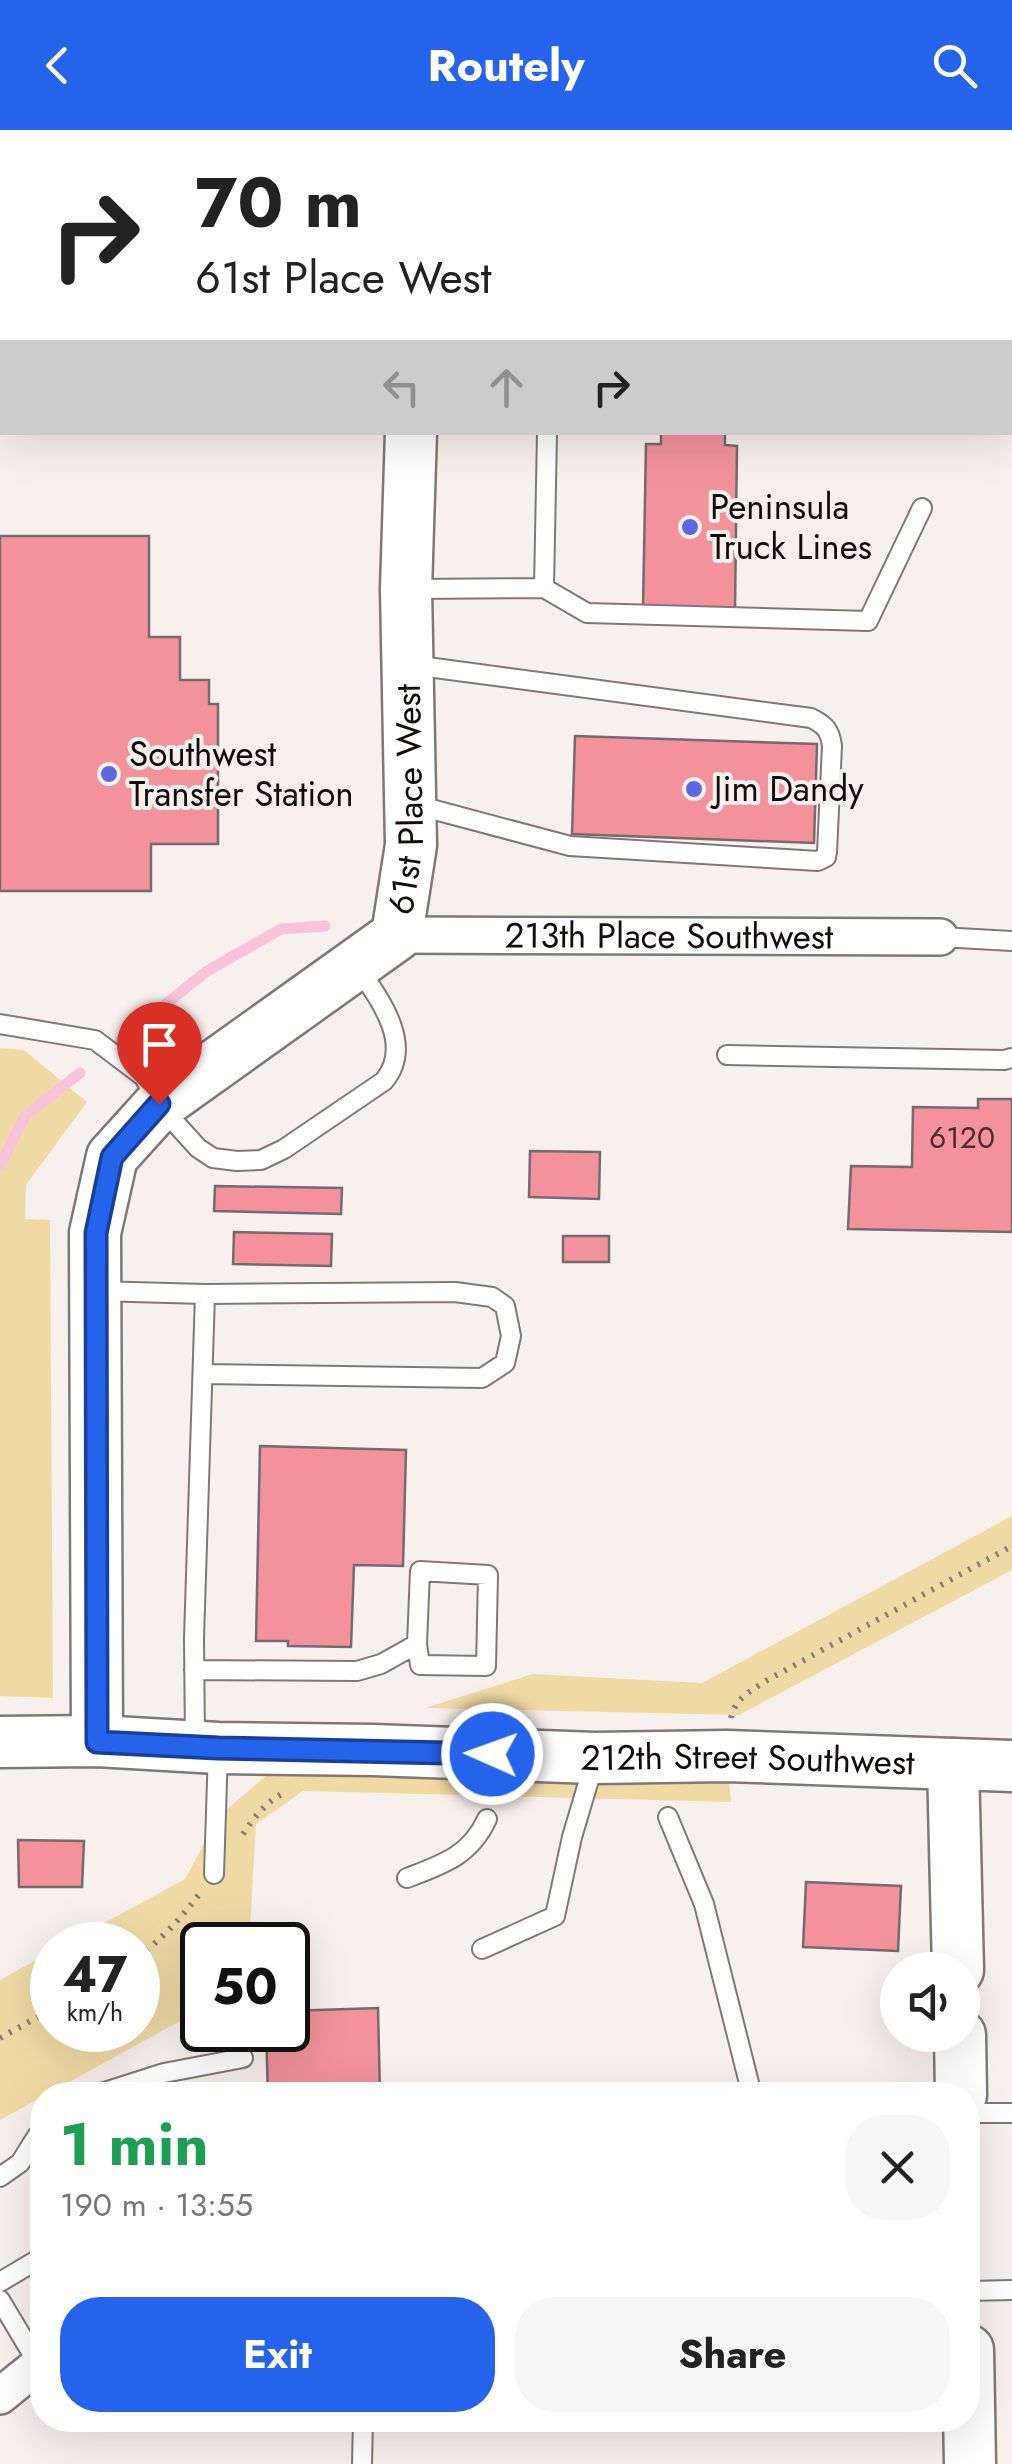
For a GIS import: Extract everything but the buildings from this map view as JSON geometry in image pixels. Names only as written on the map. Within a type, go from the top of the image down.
[{"type":"street","name":"61st Place West","points":[[97,1742],[96,1233],[112,1157],[159,1104],[398,936],[411,846],[406,590],[411,435]]},
{"type":"street","name":"213th Place Southwest","points":[[398,936],[940,936]]},
{"type":"street","name":"212th Street Southwest","points":[[0,1742],[595,1758],[727,1756],[1012,1766]]},
{"type":"street","points":[[953,1764],[958,1952]]},
{"type":"street","points":[[960,2052],[961,2082]]},
{"type":"street","points":[[2,2393],[30,2372]]},
{"type":"street","points":[[969,2432],[970,2464]]},
{"type":"lane","points":[[544,588],[547,435]]},
{"type":"lane","points":[[406,590],[544,588],[587,613],[868,621],[922,508]]},
{"type":"lane","points":[[408,664],[811,718],[824,724],[832,746],[827,852],[818,862],[563,845],[410,804]]},
{"type":"lane","points":[[940,936],[1012,940]]},
{"type":"lane","points":[[0,1024],[95,1040],[144,1077],[159,1104],[198,1148],[212,1158],[261,1160],[284,1149],[391,1074],[396,1048],[394,1031],[386,1010],[356,964]]},
{"type":"lane","points":[[726,1055],[1012,1058]]},
{"type":"lane","points":[[96,1292],[455,1292],[492,1297],[506,1306],[511,1336],[506,1363],[482,1378],[203,1374]]},
{"type":"lane","points":[[206,1294],[194,1670],[207,1747],[214,1874]]},
{"type":"lane","points":[[420,1571],[488,1575],[486,1666],[420,1664],[417,1644],[420,1571]]},
{"type":"lane","points":[[194,1670],[357,1671],[381,1664],[417,1644]]},
{"type":"lane","points":[[482,1949],[555,1916],[595,1758]]},
{"type":"lane","points":[[668,1817],[704,1904],[749,2082]]},
{"type":"lane","points":[[408,1878],[453,1860],[479,1838],[487,1820]]},
{"type":"lane","points":[[134,2082],[164,2072],[243,2058]]},
{"type":"lane","points":[[980,2113],[1012,2113]]},
{"type":"lane","points":[[0,2177],[20,2162],[30,2146]]},
{"type":"lane","points":[[0,2282],[30,2263]]},
{"type":"lane","points":[[980,2291],[1012,2290]]},
{"type":"lane","points":[[0,2300],[30,2347]]},
{"type":"lane","points":[[362,2464],[363,2432]]},
{"type":"path","points":[[728,1730],[739,1699],[764,1682],[1012,1546]]},
{"type":"path","points":[[160,1940],[214,1874]]},
{"type":"path","points":[[0,2038],[30,2021]]},
{"type":"shaded area","points":[[0,1048],[24,1050],[87,1102],[26,1185],[25,1219],[50,1220],[53,1698],[0,1696]]},
{"type":"shaded area","points":[[1012,1516],[1012,1570],[739,1715],[425,1708],[533,1674],[702,1683]]},
{"type":"shaded area","points":[[274,1769],[729,1782],[731,1802],[303,1791],[256,1824],[250,1922],[180,1922],[180,2021],[160,2032],[160,1922],[106,1922],[185,1879],[219,1816]]},
{"type":"shaded area","points":[[30,1963],[30,2052],[124,2052],[69,2082],[30,2082],[30,2104],[0,2120],[0,1980]]},
{"type":"waterway","points":[[121,1040],[207,971],[281,929],[325,926]]},
{"type":"waterway","points":[[0,1165],[25,1116],[80,1073]]},
{"type":"place","name":"Peninsula Truck Lines","points":[[690,527]]},
{"type":"place","name":"Southwest Transfer Station","points":[[109,774]]},
{"type":"place","name":"Jim Dandy","points":[[694,789]]},
{"type":"route","points":[[159,1104],[112,1157],[96,1233],[97,1742],[492,1754]]}]
